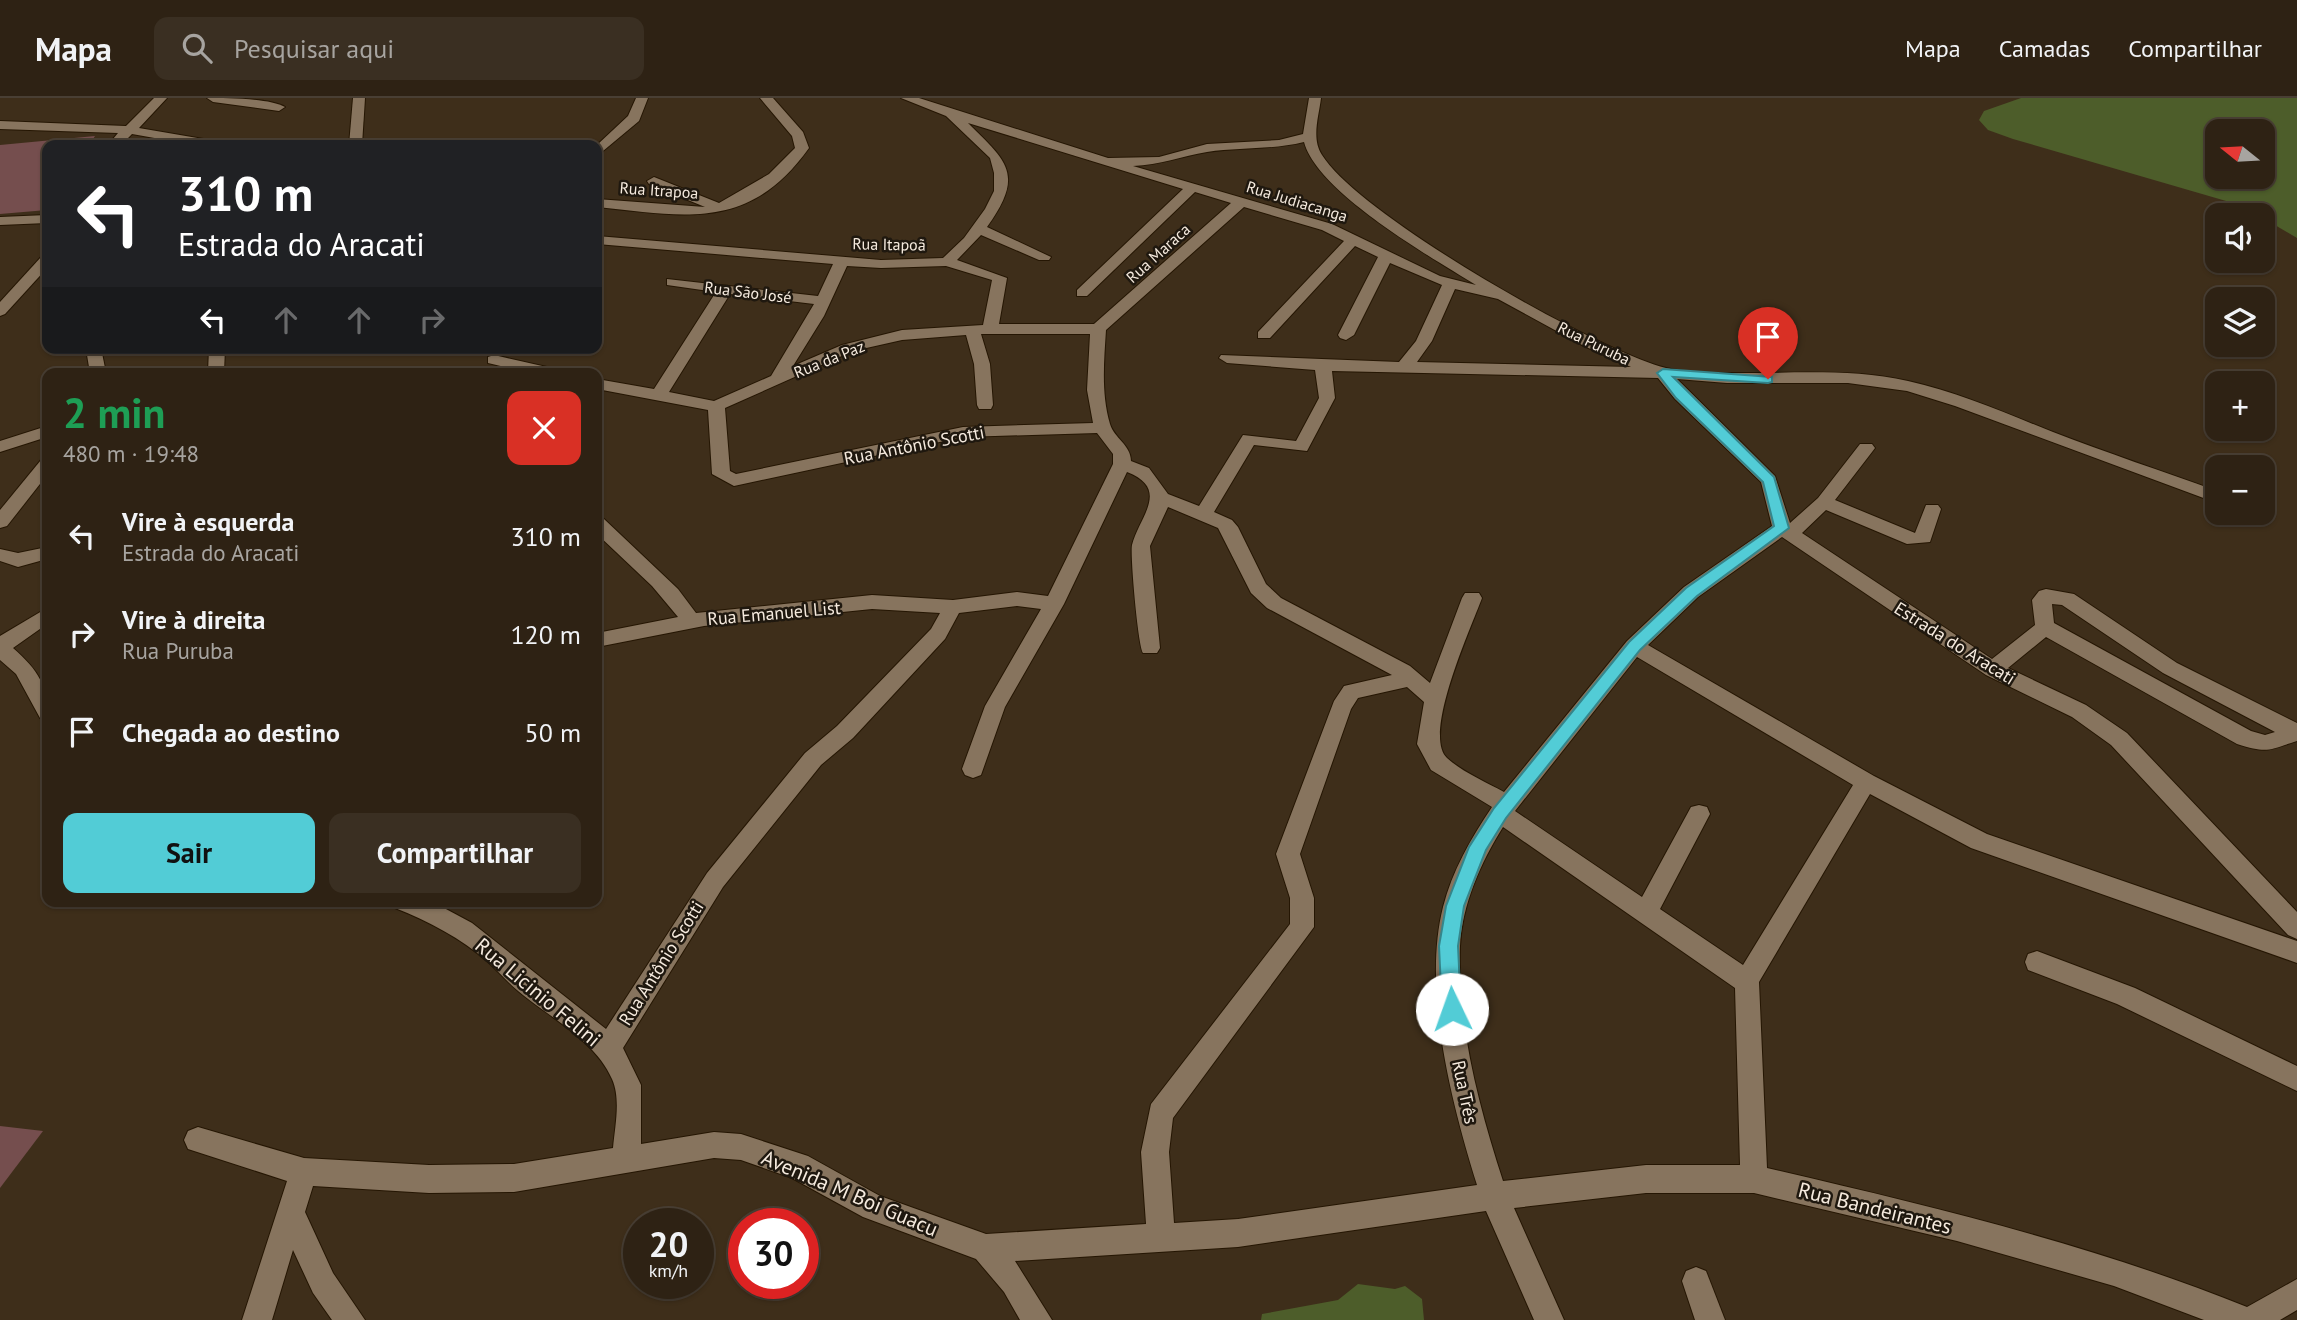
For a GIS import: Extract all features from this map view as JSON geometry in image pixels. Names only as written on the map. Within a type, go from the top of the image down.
[{"type":"street","points":[[119,140],[161,98]]},
{"type":"street","points":[[213,98],[279,107]]},
{"type":"street","points":[[356,140],[359,98]]},
{"type":"street","points":[[602,147],[634,118],[642,98]]},
{"type":"street","name":"Rua Itrapoa","points":[[602,203],[701,211],[719,208],[787,168],[802,148],[798,135],[766,98]]},
{"type":"street","name":"Rua Itapoã","points":[[602,243],[842,261],[902,264],[947,262],[978,228],[1001,191],[1001,173],[996,158],[950,113],[907,98]]},
{"type":"street","points":[[1107,162],[1159,161],[1207,148],[1279,144],[1307,137],[1315,98]]},
{"type":"street","name":"Rua Judiacanga","points":[[950,113],[1327,227],[1385,257],[1450,284],[1511,298]]},
{"type":"street","points":[[0,125],[129,130],[166,140]]},
{"type":"street","name":"Rua Puruba","points":[[1307,137],[1319,162],[1358,198],[1414,238],[1584,342],[1663,373],[1726,379],[1841,376],[1911,386],[2205,493]]},
{"type":"street","name":"Rua Itrapoa","points":[[654,181],[719,208]]},
{"type":"street","points":[[1082,293],[1192,188]]},
{"type":"street","name":"Rua Maraca","points":[[1098,329],[1241,202]]},
{"type":"street","points":[[0,221],[42,219]]},
{"type":"street","points":[[978,228],[1044,257]]},
{"type":"street","points":[[1264,335],[1307,286],[1354,239]]},
{"type":"street","points":[[1346,335],[1385,257]]},
{"type":"street","points":[[775,382],[823,301],[842,261]]},
{"type":"street","points":[[947,262],[1000,278],[990,329]]},
{"type":"street","points":[[0,311],[42,265]]},
{"type":"street","name":"Rua São José","points":[[672,282],[823,301]]},
{"type":"street","points":[[1403,367],[1409,363],[1425,336],[1450,284]]},
{"type":"street","points":[[658,396],[726,289]]},
{"type":"street","name":"Rua da Paz","points":[[716,406],[848,348],[902,335],[990,329],[1098,329]]},
{"type":"street","points":[[973,769],[995,706],[1054,604],[1122,464],[1122,453],[1102,428],[1095,390],[1098,329]]},
{"type":"street","points":[[972,330],[982,363],[985,405]]},
{"type":"street","points":[[1227,358],[1324,366],[1663,373],[1681,395],[1769,480],[1786,531]]},
{"type":"street","points":[[490,360],[529,368]]},
{"type":"street","points":[[1204,513],[1249,439],[1301,447],[1327,398],[1324,366]]},
{"type":"street","points":[[602,385],[716,406]]},
{"type":"street","name":"Rua Antônio Scotti","points":[[716,406],[721,474],[734,481],[962,432],[1102,428]]},
{"type":"street","points":[[0,447],[42,434]]},
{"type":"street","name":"Rua Três","points":[[1494,1196],[1472,1126],[1453,1030],[1448,946],[1460,894],[1478,847],[1503,809],[1634,646],[1691,592],[1786,531],[1824,502],[1867,449]]},
{"type":"street","points":[[1122,464],[1143,472],[1159,492],[1158,507],[1141,546],[1150,648]]},
{"type":"street","points":[[0,522],[42,470]]},
{"type":"street","points":[[1159,496],[1217,518],[1231,531],[1258,588],[1274,603],[1403,671],[1435,699]]},
{"type":"street","points":[[1824,502],[1914,540],[1923,538],[1932,509]]},
{"type":"street","points":[[602,529],[620,550],[640,564],[680,601],[691,621]]},
{"type":"street","name":"Estrada do Aracati","points":[[1786,531],[1993,670],[2079,711],[2119,739],[2297,928]]},
{"type":"street","points":[[0,555],[18,560],[42,555]]},
{"type":"street","points":[[2045,627],[2042,600],[2046,596],[2067,599],[2170,668],[2297,733]]},
{"type":"street","points":[[1472,598],[1435,699],[1428,744],[1439,764],[1747,982]]},
{"type":"street","points":[[953,607],[1017,599],[1054,604]]},
{"type":"street","name":"Rua Emanuel List","points":[[602,639],[691,621],[872,602],[953,607]]},
{"type":"street","name":"Rua Antônio Scotti","points":[[607,1050],[715,880],[813,760],[845,732],[938,634],[953,607]]},
{"type":"street","points":[[42,618],[0,647],[24,669],[42,703]]},
{"type":"street","points":[[1993,670],[2045,627]]},
{"type":"street","points":[[2045,627],[2245,738],[2266,744],[2297,733]]},
{"type":"street","points":[[1634,646],[1866,782],[1979,841],[2297,952]]},
{"type":"street","points":[[1161,1237],[1155,1152],[1160,1113],[1301,927],[1302,898],[1288,854],[1341,708],[1352,692],[1411,678]]},
{"type":"street","points":[[1754,1179],[1747,982],[1759,957],[1866,782]]},
{"type":"street","points":[[1647,911],[1699,814]]},
{"type":"street","name":"Rua Licinio Felini","points":[[416,907],[495,953],[522,980],[576,1019],[607,1050],[628,1084],[626,1160]]},
{"type":"street","points":[[2037,962],[2126,996],[2297,1079]]},
{"type":"street","name":"Avenida M Boi Guacu","points":[[198,1140],[304,1172],[429,1178],[514,1178],[715,1145],[741,1147],[797,1166],[873,1208],[986,1248],[1238,1233],[1494,1196]]},
{"type":"street","points":[[257,1320],[304,1172]]},
{"type":"street","name":"Rua Bandeirantes","points":[[1494,1196],[1646,1180],[1754,1179],[1857,1202],[2087,1265],[2243,1320]]},
{"type":"street","points":[[1494,1196],[1549,1320]]},
{"type":"street","points":[[292,1213],[323,1283],[350,1320]]},
{"type":"street","points":[[986,1248],[1014,1282],[1037,1320]]},
{"type":"street","points":[[1696,1281],[1710,1320]]},
{"type":"street","points":[[2252,1320],[2297,1294]]},
{"type":"shaded area","points":[[2021,98],[2297,98],[2297,238],[2275,225],[2275,203],[2233,203],[2013,139],[1988,130],[1979,120],[1984,111]]},
{"type":"shaded area","points":[[95,136],[92,140],[53,140]]},
{"type":"shaded area","points":[[42,141],[42,210],[0,214],[0,145]]},
{"type":"shaded area","points":[[0,1126],[43,1131],[0,1188]]},
{"type":"shaded area","points":[[1358,1284],[1395,1289],[1405,1286],[1422,1299],[1424,1320],[1261,1320],[1262,1314],[1338,1300]]},
{"type":"route","points":[[1452,1009],[1448,946],[1455,906],[1478,847],[1500,813],[1634,646],[1691,592],[1782,528],[1769,480],[1753,461],[1681,395],[1663,373],[1726,379],[1768,379]]}]
